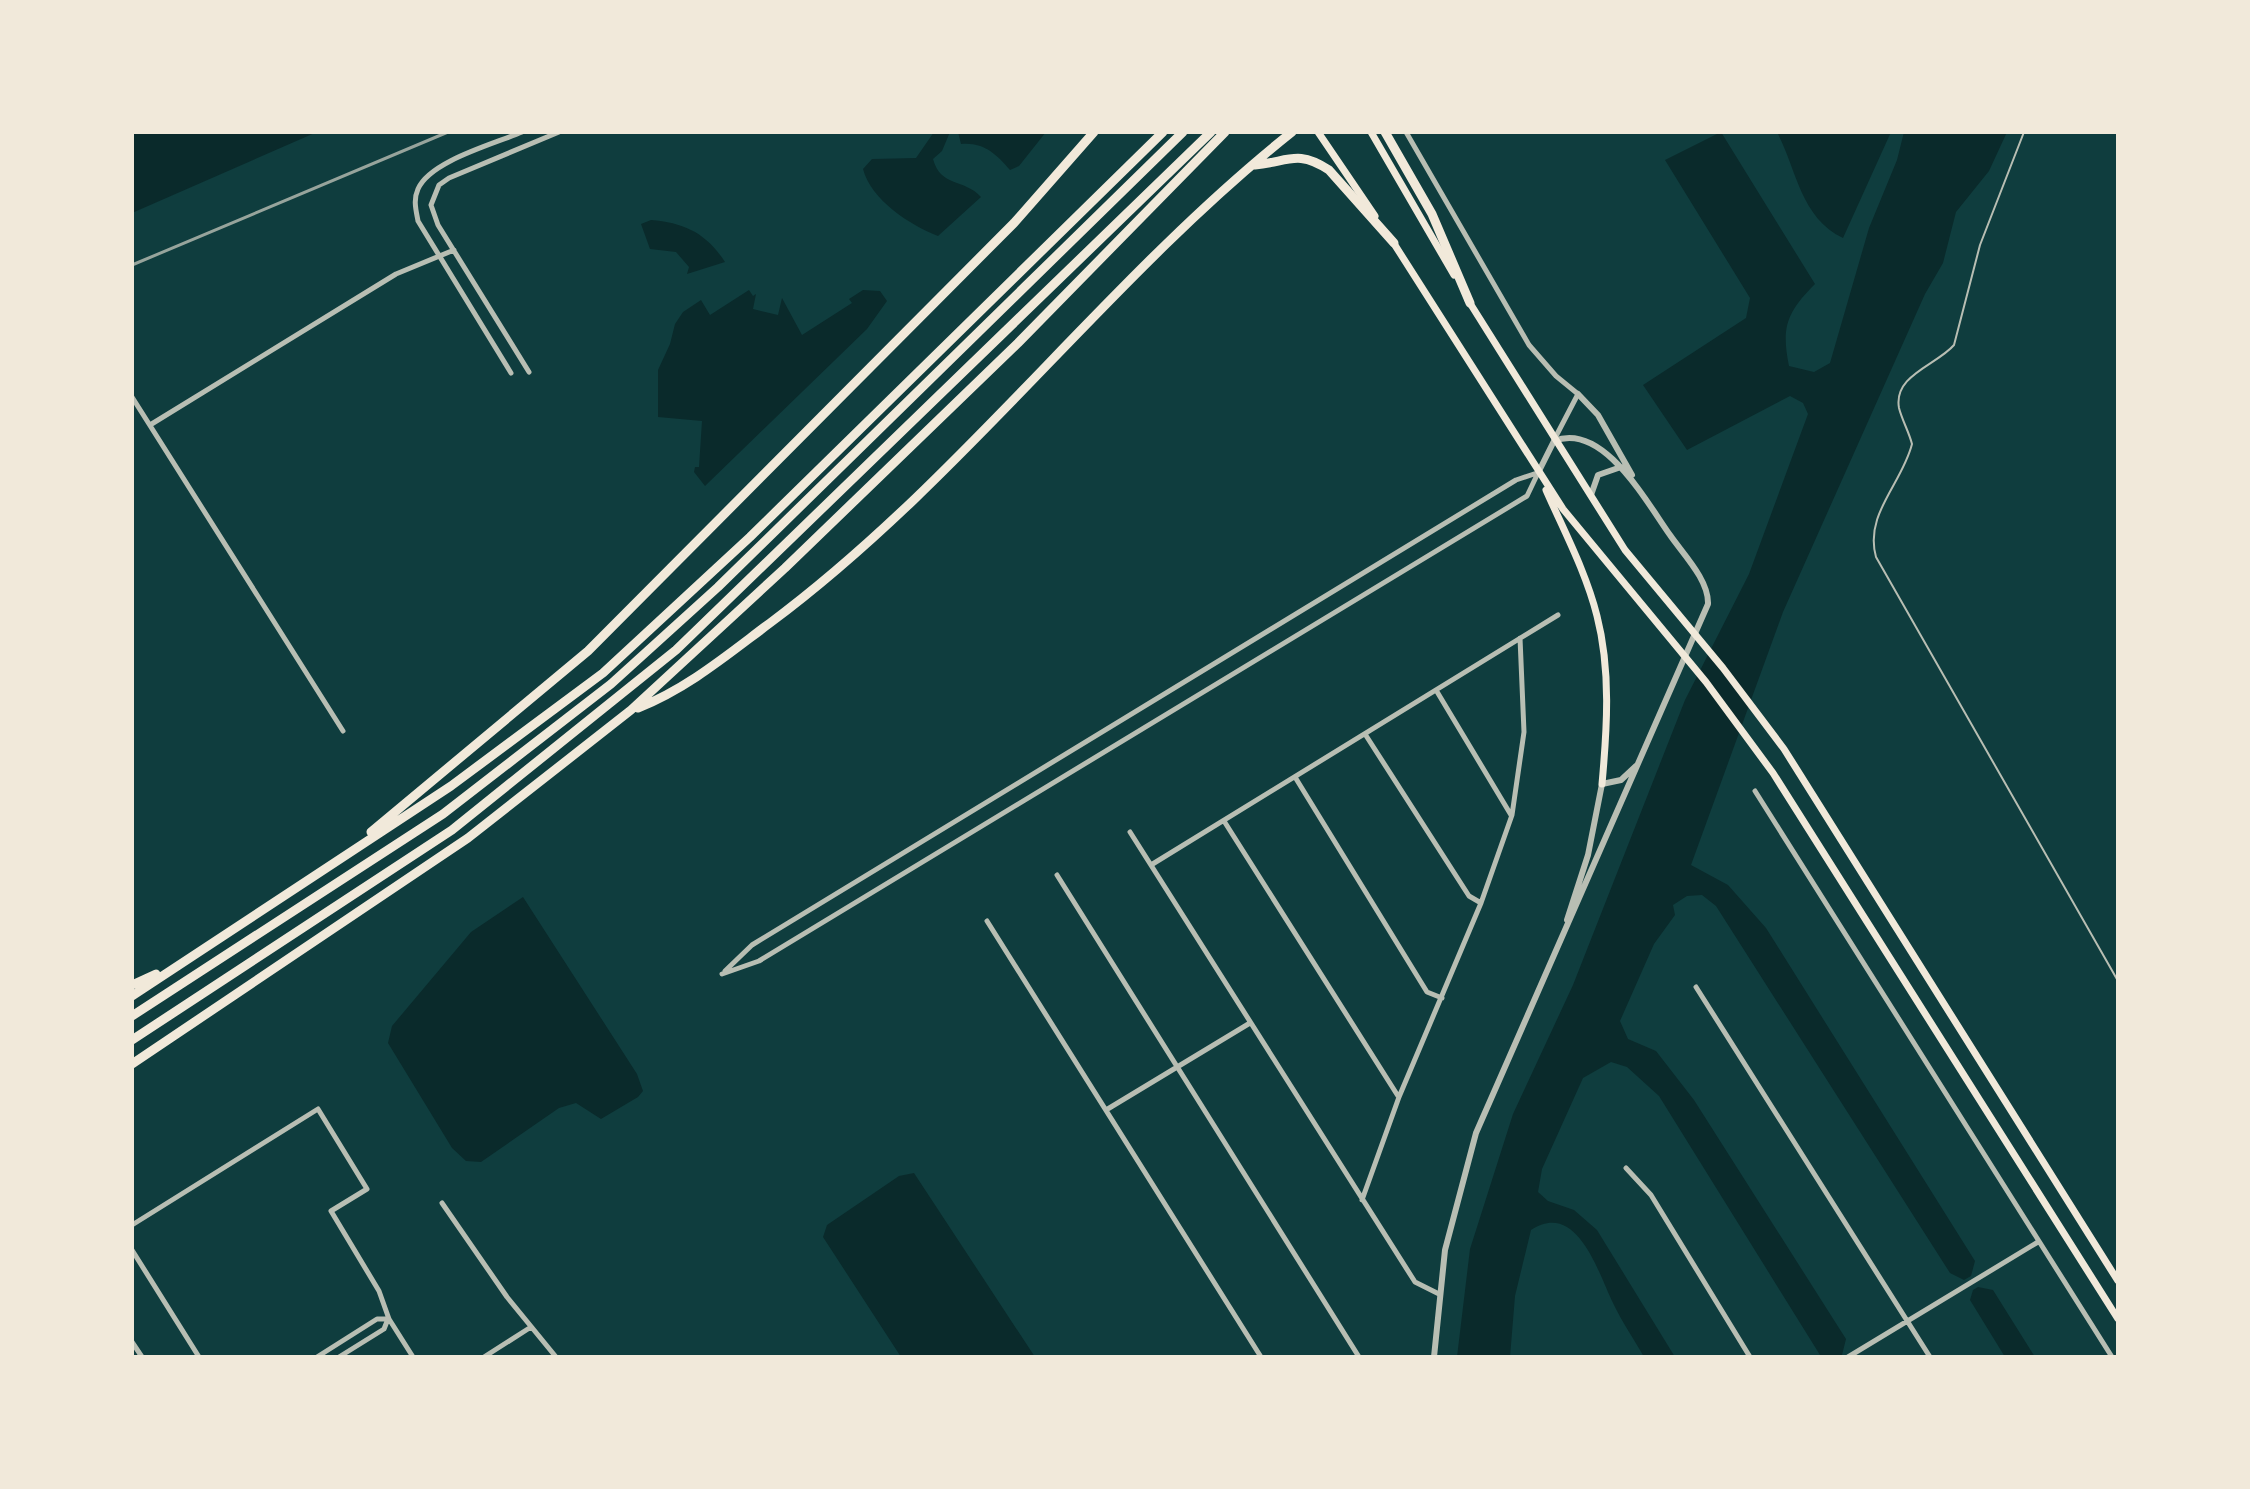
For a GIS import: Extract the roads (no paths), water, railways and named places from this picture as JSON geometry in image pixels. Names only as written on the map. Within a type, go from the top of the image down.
[{"type":"highway","points":[[341,857],[588,651],[1014,223],[1094,132]]},
{"type":"highway","points":[[132,996],[451,786],[603,673],[750,537],[1163,132]]},
{"type":"highway","points":[[132,1016],[443,814],[611,684],[718,587],[1183,132]]},
{"type":"highway","points":[[132,1040],[452,830],[676,650],[1211,132]]},
{"type":"highway","points":[[132,1064],[468,838],[631,710],[785,568],[1018,343],[1225,132]]},
{"type":"highway","points":[[631,710],[676,693],[822,584],[1043,371],[1198,215],[1292,132]]},
{"type":"highway","points":[[1385,132],[1432,214],[1470,303]]},
{"type":"highway","points":[[1255,165],[1290,157],[1317,163],[1329,170],[1394,243]]},
{"type":"highway","points":[[132,985],[174,966]]},
{"type":"main road","points":[[1318,132],[1394,243],[1538,473],[1602,560],[1733,716],[1773,773],[2118,1319]]},
{"type":"main road","points":[[1371,132],[1470,303],[1590,499],[1625,550],[1784,749],[2118,1281]]},
{"type":"main road","points":[[1538,473],[1589,588],[1600,628],[1606,701],[1602,784]]},
{"type":"street","points":[[511,373],[418,221],[415,202],[425,179],[441,166],[522,132]]},
{"type":"street","points":[[529,372],[433,215],[433,194],[439,185],[559,132]]},
{"type":"street","points":[[1406,132],[1529,345],[1556,376],[1578,394],[1610,434],[1637,486]]},
{"type":"street","points":[[150,425],[396,274],[454,250]]},
{"type":"street","points":[[1538,473],[1516,480],[752,945],[722,974],[759,961],[1527,496],[1578,394]]},
{"type":"street","points":[[132,397],[343,731]]},
{"type":"street","points":[[1434,1357],[1439,1294],[1455,1205],[1476,1133],[1702,622],[1708,599],[1701,580],[1621,467],[1577,439],[1565,437],[1554,441]]},
{"type":"street","points":[[1590,499],[1598,475],[1621,467]]},
{"type":"street","points":[[1151,865],[1558,615]]},
{"type":"street","points":[[1362,1200],[1399,1097],[1481,903],[1512,815],[1524,732],[1520,638]]},
{"type":"street","points":[[1436,690],[1512,815]]},
{"type":"street","points":[[1365,734],[1469,896],[1481,903]]},
{"type":"street","points":[[1558,946],[1588,855],[1602,784],[1621,780],[1639,764]]},
{"type":"street","points":[[1295,777],[1427,992],[1442,998]]},
{"type":"street","points":[[1755,791],[2112,1357]]},
{"type":"street","points":[[1224,821],[1399,1097]]},
{"type":"street","points":[[1130,832],[1415,1282],[1439,1294]]},
{"type":"street","points":[[1057,875],[1359,1357]]},
{"type":"street","points":[[987,921],[1261,1357]]},
{"type":"street","points":[[1696,987],[1930,1357]]},
{"type":"street","points":[[1106,1110],[1250,1023]]},
{"type":"street","points":[[132,1225],[318,1109],[367,1189],[331,1211],[379,1291],[389,1319],[413,1357]]},
{"type":"street","points":[[1626,1168],[1651,1195],[1750,1357]]},
{"type":"street","points":[[442,1203],[556,1357]]},
{"type":"street","points":[[1848,1357],[2038,1242]]},
{"type":"street","points":[[132,1250],[199,1357]]},
{"type":"street","points":[[317,1357],[377,1319],[389,1319]]},
{"type":"street","points":[[339,1357],[384,1329],[389,1319]]},
{"type":"street","points":[[484,1357],[531,1327]]},
{"type":"street","points":[[132,1342],[142,1357]]},
{"type":"lane","points":[[2024,132],[1980,245],[1954,345],[1945,356],[1908,379],[1899,396],[1900,412],[1912,444],[1874,522],[1872,544],[1876,557],[2118,981]]},
{"type":"water","points":[[132,132],[317,132],[132,213]]},
{"type":"water","points":[[934,132],[950,132],[942,151],[933,159],[941,174],[981,197],[938,236],[893,210],[874,191],[863,169],[872,159],[916,158]]},
{"type":"water","points":[[958,132],[1046,132],[1019,166],[1010,170],[989,150],[961,144]]},
{"type":"water","points":[[1721,132],[1815,284],[1792,312],[1786,330],[1789,366],[1814,372],[1830,363],[1869,228],[1897,160],[1904,132],[2007,132],[1989,171],[1956,212],[1943,263],[1925,294],[1783,612],[1691,865],[1728,885],[1766,928],[1975,1261],[1971,1276],[1964,1280],[1950,1273],[1716,906],[1702,895],[1687,896],[1673,905],[1675,915],[1654,944],[1620,1021],[1628,1039],[1656,1051],[1694,1100],[1846,1339],[1842,1355],[1820,1355],[1659,1096],[1627,1067],[1611,1062],[1583,1078],[1542,1169],[1538,1192],[1548,1201],[1574,1210],[1597,1230],[1675,1357],[1644,1357],[1584,1244],[1561,1224],[1547,1223],[1531,1230],[1515,1296],[1510,1357],[1457,1357],[1470,1249],[1513,1114],[1573,985],[1685,700],[1749,574],[1808,414],[1803,403],[1790,396],[1687,450],[1643,385],[1746,318],[1750,298],[1665,160]]},
{"type":"water","points":[[1777,132],[1891,132],[1843,238],[1817,218],[1808,205]]},
{"type":"water","points":[[651,220],[694,231],[725,262],[687,274],[689,267],[676,252],[650,249],[641,224]]},
{"type":"water","points":[[749,290],[753,296],[756,294],[753,309],[778,315],[782,298],[802,335],[852,303],[849,299],[863,290],[880,291],[887,301],[867,329],[705,486],[694,472],[695,467],[699,467],[702,421],[658,417],[658,370],[675,324],[683,312],[701,300],[710,315]]},
{"type":"water","points":[[523,897],[637,1074],[643,1091],[601,1119],[576,1103],[559,1108],[481,1162],[466,1161],[452,1148],[388,1043],[392,1026],[471,932]]},
{"type":"water","points":[[914,1173],[1035,1357],[901,1357],[823,1237],[827,1225],[899,1176]]},
{"type":"water","points":[[1978,1287],[1993,1290],[2035,1357],[2005,1357],[1970,1300],[1973,1290]]},
{"type":"railway","points":[[132,265],[448,132]]}]
